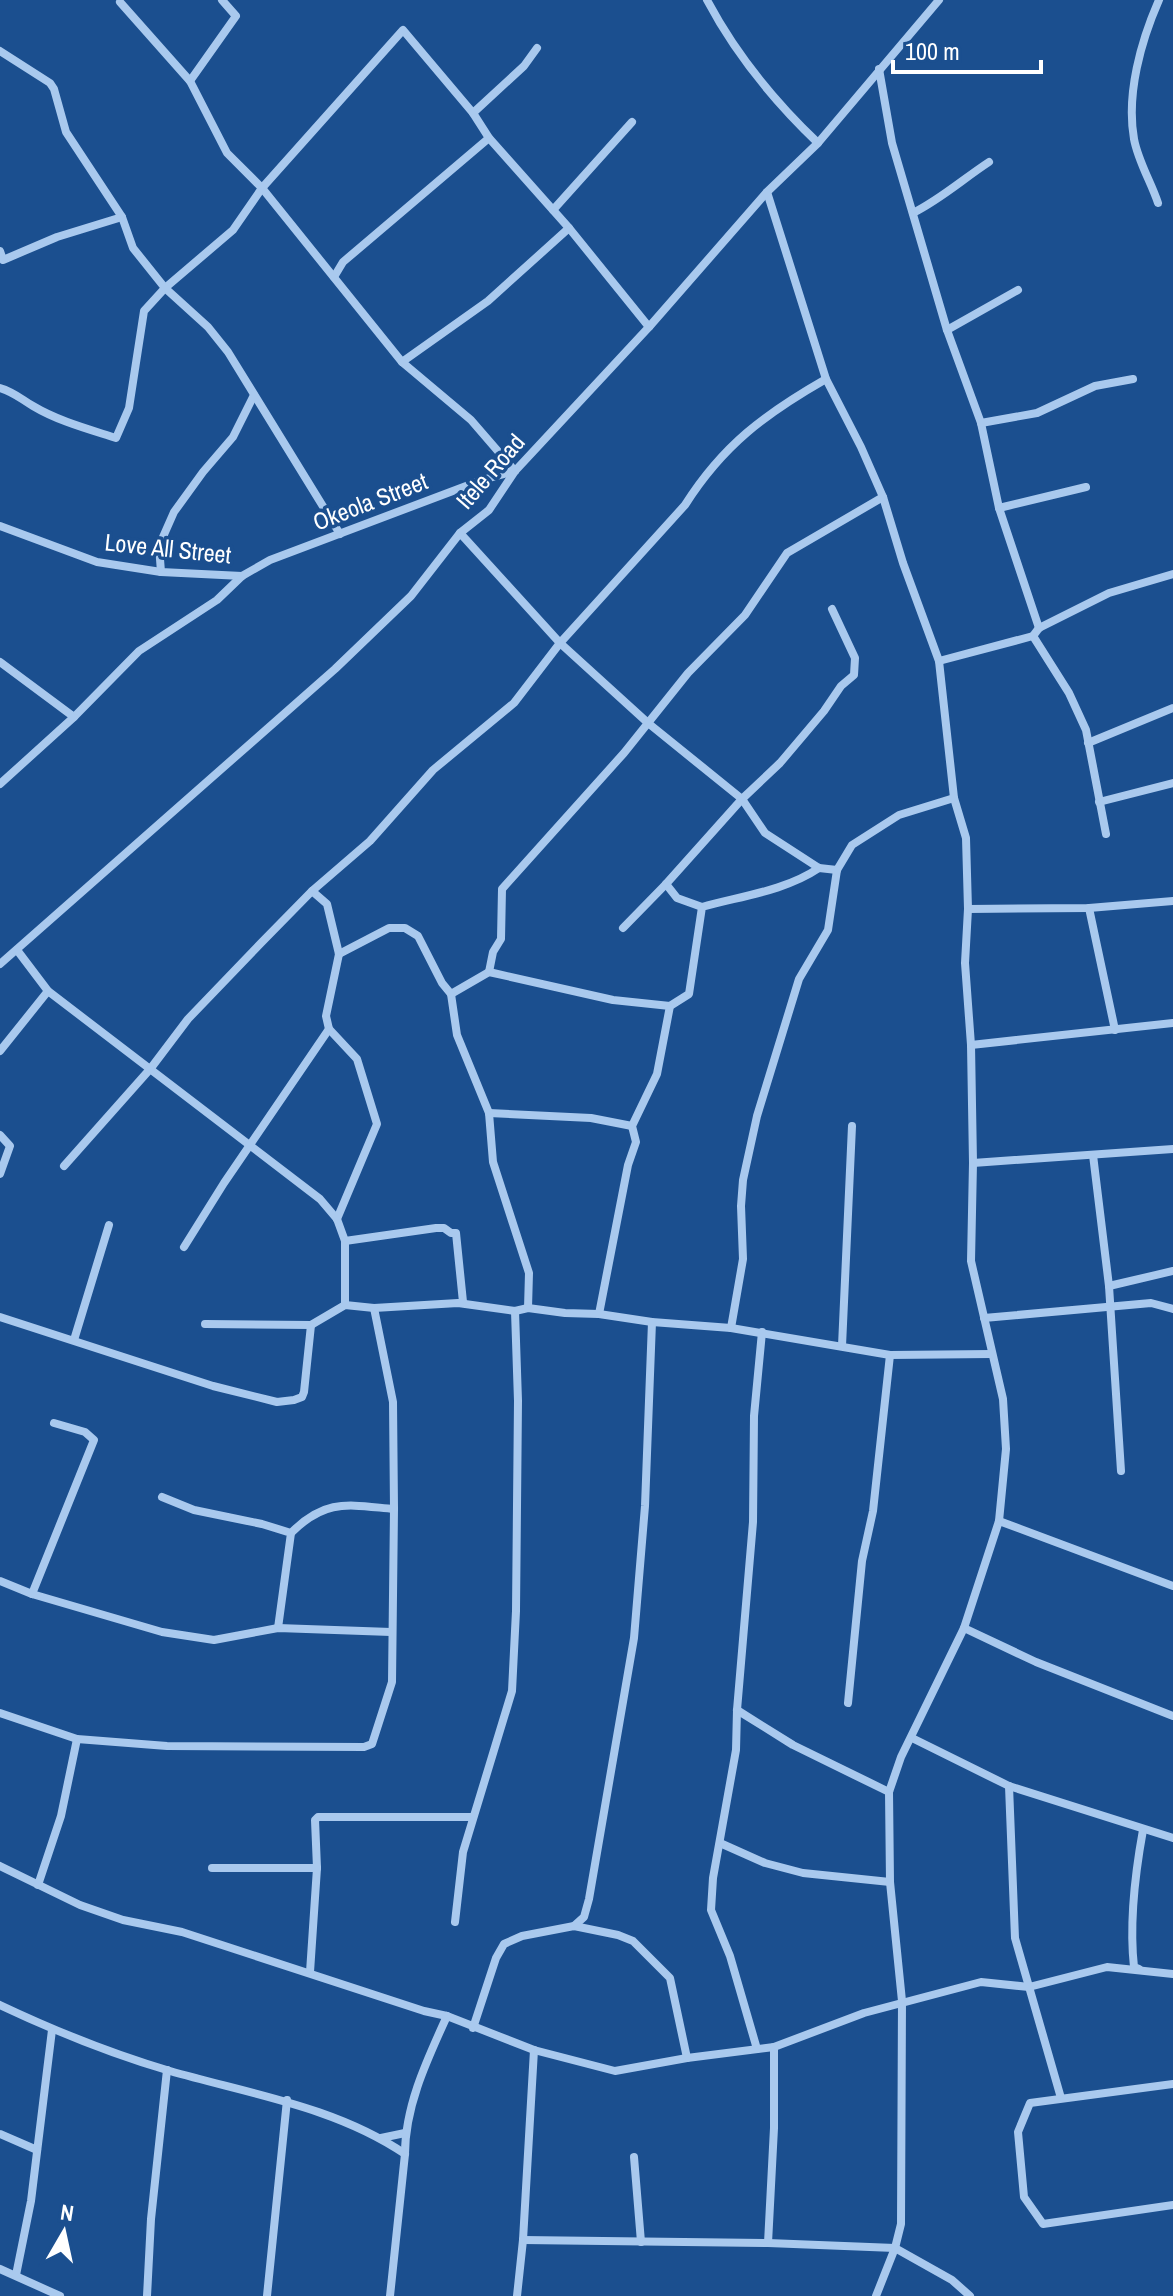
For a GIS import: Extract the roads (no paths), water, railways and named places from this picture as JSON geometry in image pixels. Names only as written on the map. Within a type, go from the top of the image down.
[{"type":"street","points":[[190,81],[236,16],[222,0]]},
{"type":"street","points":[[707,0],[725,33],[792,118],[818,143]]},
{"type":"street","name":"Itele Road","points":[[0,964],[335,669],[411,596],[460,533],[489,510],[515,471],[649,327],[767,192],[818,143],[939,0]]},
{"type":"street","points":[[1158,203],[1134,139],[1132,106],[1146,29],[1159,0]]},
{"type":"street","points":[[120,2],[190,81],[227,153],[262,188],[402,362],[471,420],[515,471]]},
{"type":"street","points":[[0,388],[97,434],[116,438],[129,408],[144,311],[165,288],[233,230],[262,188],[403,30],[473,113],[489,138],[569,228],[649,327]]},
{"type":"street","points":[[473,113],[524,66],[537,48]]},
{"type":"street","points":[[0,51],[50,83],[66,132],[122,217],[133,248],[165,288],[208,327],[228,352],[340,534]]},
{"type":"street","points":[[879,69],[892,143],[947,330],[981,423],[999,508],[1039,628]]},
{"type":"street","points":[[553,210],[632,122]]},
{"type":"street","points":[[334,277],[343,262],[489,138]]},
{"type":"street","points":[[913,213],[940,199],[989,162]]},
{"type":"street","points":[[767,192],[826,379],[883,497],[903,563],[939,661],[954,798],[966,838],[968,909],[965,963],[971,1045],[973,1163],[971,1261],[1003,1399],[1006,1449],[999,1521],[964,1628],[901,1757],[889,1792],[890,1882],[902,2001],[901,2224],[876,2296]]},
{"type":"street","points":[[1,257],[122,217]]},
{"type":"street","points":[[402,362],[488,301],[569,228]]},
{"type":"street","points":[[319,260],[343,262]]},
{"type":"street","points":[[947,330],[1018,290]]},
{"type":"street","points":[[64,1166],[151,1068],[188,1019],[312,891],[370,841],[433,770],[514,703],[560,643],[753,425],[826,379]]},
{"type":"street","points":[[981,423],[1037,413],[1095,386],[1133,379]]},
{"type":"street","points":[[161,572],[159,546],[174,512],[233,437],[254,395]]},
{"type":"street","name":"Okeola Street","points":[[0,784],[74,717],[139,651],[217,600],[242,576],[270,560],[482,480],[515,471]]},
{"type":"street","points":[[999,508],[1086,487]]},
{"type":"street","points":[[489,972],[493,952],[501,939],[502,889],[624,753],[688,673],[745,615],[787,553],[883,497]]},
{"type":"street","name":"Love All Street","points":[[0,526],[97,562],[161,572],[242,576]]},
{"type":"street","points":[[460,533],[560,643],[648,723],[742,799],[765,833],[819,868],[837,870]]},
{"type":"street","points":[[939,661],[1033,636],[1039,628],[1109,593],[1173,574]]},
{"type":"street","points":[[623,928],[742,799],[780,763],[841,686],[854,675],[855,658],[832,609]]},
{"type":"street","points":[[1033,636],[1069,693],[1086,730],[1106,834]]},
{"type":"street","points":[[0,662],[74,717]]},
{"type":"street","points":[[1088,743],[1173,708]]},
{"type":"street","points":[[1099,802],[1173,783]]},
{"type":"street","points":[[731,1328],[743,1259],[743,1180],[757,1116],[799,979],[828,930],[837,870],[852,845],[899,815],[954,798]]},
{"type":"street","points":[[666,884],[677,898],[702,907],[805,878],[819,868]]},
{"type":"street","points":[[312,891],[327,904],[339,954],[326,1016],[329,1029],[357,1059],[377,1124],[337,1219]]},
{"type":"street","points":[[968,909],[1089,908],[1173,901]]},
{"type":"street","points":[[451,994],[489,972],[613,1000],[670,1006],[689,994],[702,907]]},
{"type":"street","points":[[1089,908],[1115,1030]]},
{"type":"street","points":[[339,954],[389,928],[405,928],[418,936],[451,994],[457,1035],[489,1113],[493,1162],[529,1273],[528,1308]]},
{"type":"street","points":[[17,950],[48,991],[320,1199],[337,1219],[345,1241],[345,1305]]},
{"type":"street","points":[[0,1051],[48,991]]},
{"type":"street","points":[[599,1314],[628,1165],[636,1142],[632,1126],[657,1074],[670,1006]]},
{"type":"street","points":[[971,1045],[1173,1023]]},
{"type":"street","points":[[184,1247],[329,1029]]},
{"type":"street","points":[[489,1113],[591,1118],[632,1126]]},
{"type":"street","points":[[842,1346],[852,1126]]},
{"type":"street","points":[[0,1135],[10,1146],[0,1174]]},
{"type":"street","points":[[973,1163],[1173,1149]]},
{"type":"street","points":[[1093,1155],[1111,1308],[1121,1471]]},
{"type":"street","points":[[74,1340],[109,1225]]},
{"type":"street","points":[[345,1241],[436,1228],[456,1233],[463,1302],[458,1303]]},
{"type":"street","points":[[1109,1286],[1173,1271]]},
{"type":"street","points":[[205,1324],[311,1325],[345,1305],[374,1308],[458,1303],[515,1311],[528,1308],[731,1328],[890,1355],[992,1354]]},
{"type":"street","points":[[984,1318],[1151,1303],[1173,1309]]},
{"type":"street","points":[[0,1713],[77,1739],[167,1746],[349,1747],[372,1744],[392,1682],[394,1509],[393,1402],[374,1308]]},
{"type":"street","points":[[455,1922],[463,1852],[512,1691],[518,1401],[515,1311]]},
{"type":"street","points":[[0,1317],[213,1386],[277,1402],[302,1397],[311,1325]]},
{"type":"street","points":[[574,1926],[584,1917],[589,1899],[634,1638],[645,1506],[652,1322]]},
{"type":"street","points":[[757,2049],[730,1956],[711,1910],[713,1878],[736,1750],[753,1522],[754,1416],[762,1332]]},
{"type":"street","points":[[848,1703],[862,1561],[873,1511],[890,1355]]},
{"type":"street","points":[[32,1594],[94,1440],[85,1432],[54,1423]]},
{"type":"street","points":[[162,1497],[194,1510],[291,1533]]},
{"type":"street","points":[[278,1628],[291,1533],[309,1515],[321,1513],[336,1504],[394,1509]]},
{"type":"street","points":[[999,1521],[1173,1586]]},
{"type":"street","points":[[0,1581],[32,1594],[162,1632],[214,1640],[278,1628],[391,1632]]},
{"type":"street","points":[[964,1628],[1036,1662],[1173,1716]]},
{"type":"street","points":[[737,1710],[793,1745],[889,1792]]},
{"type":"street","points":[[912,1738],[1009,1786],[1173,1838]]},
{"type":"street","points":[[38,1885],[61,1816],[77,1739]]},
{"type":"street","points":[[1009,1786],[1015,1938],[1061,2098]]},
{"type":"street","points":[[310,1972],[317,1868],[313,1829],[318,1817],[473,1817]]},
{"type":"street","points":[[1143,1830],[1134,1908],[1133,1953],[1134,1967],[1148,1971]]},
{"type":"street","points":[[720,1843],[765,1863],[803,1873],[890,1882]]},
{"type":"street","points":[[0,1866],[80,1905],[123,1920],[182,1932],[447,2016],[534,2050],[615,2071],[774,2047],[902,2001],[981,1982],[1029,1987],[1107,1967],[1173,1974]]},
{"type":"street","points":[[212,1868],[317,1868]]},
{"type":"street","points":[[473,2028],[496,1958],[504,1944],[522,1936],[574,1926],[633,1941],[670,1978],[687,2058]]},
{"type":"street","points":[[0,2005],[52,2030],[167,2070],[287,2100],[381,2138],[405,2154]]},
{"type":"street","points":[[390,2296],[405,2133],[423,2068],[447,2016]]},
{"type":"street","points":[[16,2275],[31,2201],[52,2030]]},
{"type":"street","points":[[768,2243],[774,2128],[774,2047]]},
{"type":"street","points":[[517,2296],[534,2050]]},
{"type":"street","points":[[147,2296],[151,2219],[167,2070]]},
{"type":"street","points":[[1173,2084],[1030,2103],[1018,2132],[1024,2197],[1043,2224],[1173,2205]]},
{"type":"street","points":[[267,2296],[287,2100]]},
{"type":"street","points":[[381,2138],[405,2133]]},
{"type":"street","points":[[0,2134],[37,2150]]},
{"type":"street","points":[[634,2157],[641,2242]]},
{"type":"street","points":[[523,2240],[895,2248],[952,2280],[970,2296]]},
{"type":"street","points":[[0,2269],[60,2296]]}]
